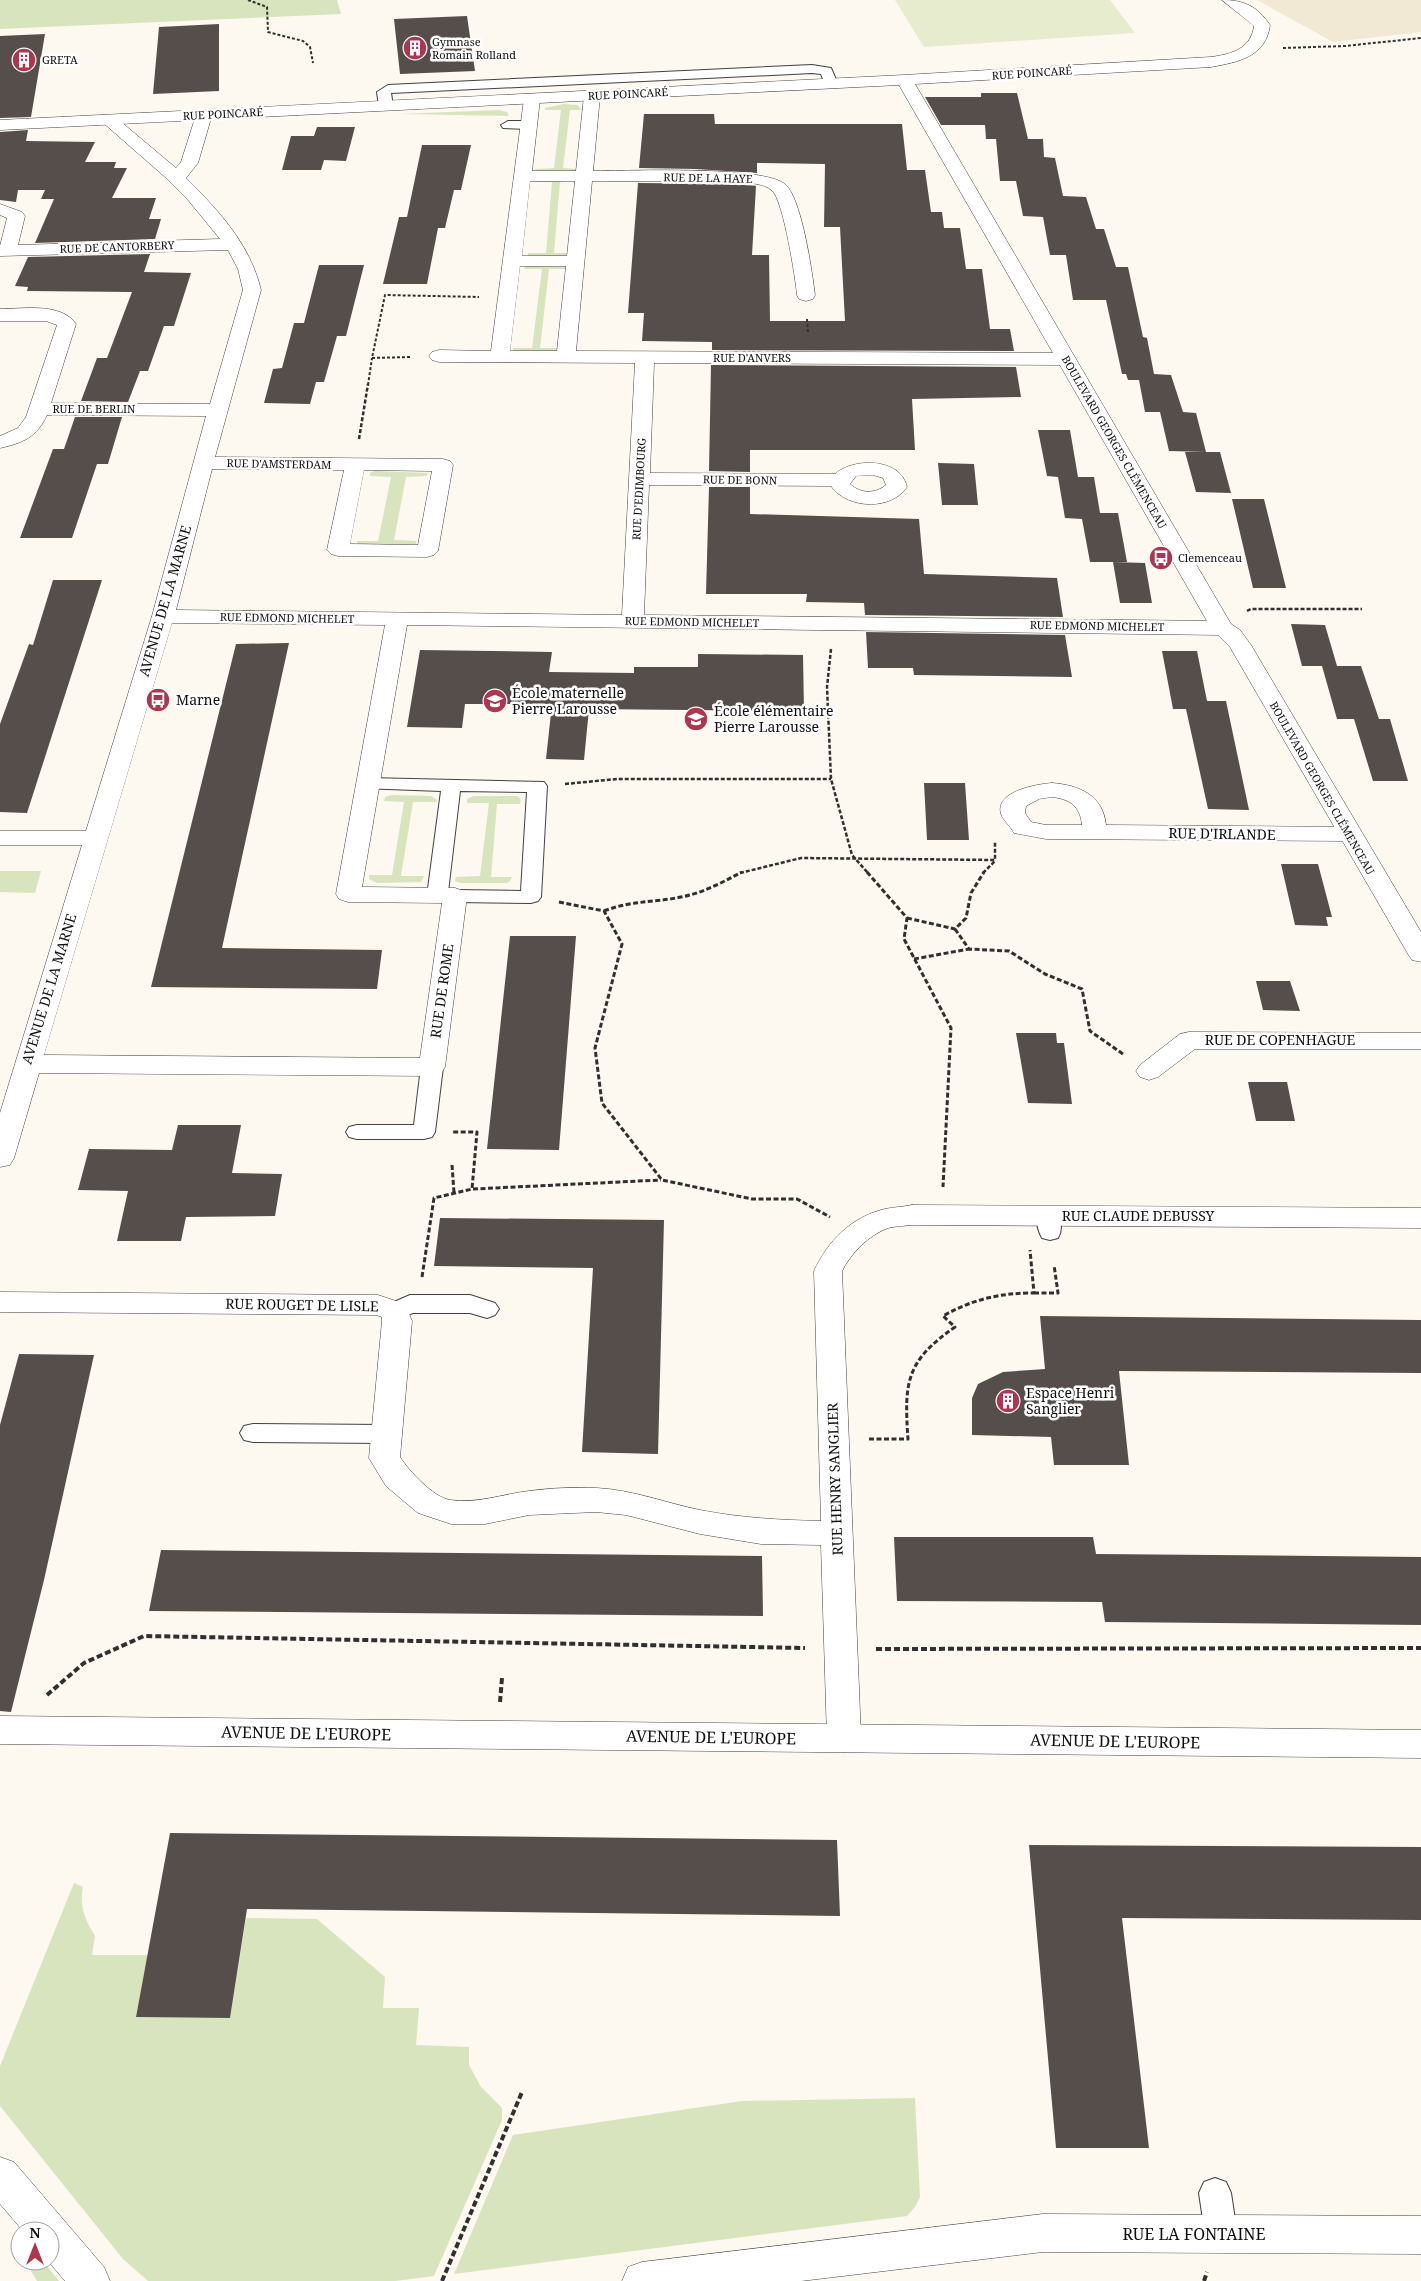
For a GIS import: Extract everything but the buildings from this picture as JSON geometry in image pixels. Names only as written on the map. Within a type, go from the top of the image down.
[{"type":"street","points":[[1230,0],[1254,16],[1262,25],[1260,42],[1253,48]]},
{"type":"street","name":"RUE POINCARÉ","points":[[0,125],[831,84],[1211,62],[1240,56],[1253,48]]},
{"type":"street","name":"BOULEVARD GEORGES CLÉMENCEAU","points":[[904,80],[1222,628],[1232,635],[1240,645],[1421,954]]},
{"type":"street","points":[[566,357],[592,96]]},
{"type":"street","points":[[500,357],[532,99]]},
{"type":"street","points":[[176,179],[188,163],[204,115]]},
{"type":"street","name":"AVENUE DE LA MARNE","points":[[0,1158],[163,616],[203,463],[252,290],[252,278],[247,265],[234,244],[176,179],[135,141],[108,120]]},
{"type":"street","points":[[522,176],[584,176]]},
{"type":"street","name":"RUE DE LA HAYE","points":[[584,176],[745,177],[769,182],[777,186],[782,191],[804,276],[806,295]]},
{"type":"street","points":[[0,209],[16,216],[4,251]]},
{"type":"street","name":"RUE DE CANTORBERY","points":[[4,251],[234,244]]},
{"type":"street","points":[[513,261],[576,261]]},
{"type":"street","name":"RUE DE BERLIN","points":[[0,315],[52,315],[63,319],[67,324],[39,409],[218,410]]},
{"type":"street","name":"RUE D'ANVERS","points":[[439,356],[1066,359]]},
{"type":"street","name":"RUE D'EDIMBOURG","points":[[634,621],[645,357]]},
{"type":"street","points":[[0,442],[13,440],[26,434],[39,409]]},
{"type":"street","name":"RUE D'AMSTERDAM","points":[[203,463],[355,464],[443,465],[427,551],[338,550],[355,464]]},
{"type":"street","name":"RUE DE BONN","points":[[640,479],[840,480]]},
{"type":"street","name":"RUE EDMOND MICHELET","points":[[163,616],[1222,628]]},
{"type":"street","points":[[398,619],[348,894],[446,896]]},
{"type":"street","points":[[1023,828],[1013,813],[1014,803],[1028,793],[1049,790],[1073,793],[1088,804],[1092,812],[1095,832]]},
{"type":"street","name":"RUE D'IRLANDE","points":[[1023,828],[1046,832],[1349,834]]},
{"type":"street","points":[[0,838],[95,838]]},
{"type":"street","name":"RUE DE ROME","points":[[432,1067],[446,896]]},
{"type":"street","name":"RUE DE COPENHAGUE","points":[[1149,1071],[1189,1040],[1421,1041]]},
{"type":"street","points":[[27,1064],[432,1067]]},
{"type":"street","name":"RUE CLAUDE DEBUSSY","points":[[859,1232],[885,1219],[912,1215],[946,1214],[1041,1221],[1421,1218]]},
{"type":"street","name":"RUE HENRY SANGLIER","points":[[844,1738],[828,1271],[835,1256],[859,1232]]},
{"type":"street","name":"RUE ROUGET DE LISLE","points":[[0,1302],[378,1304],[402,1307],[398,1321],[384,1458],[397,1478],[429,1505],[451,1512],[485,1512],[544,1501],[596,1500],[626,1502],[700,1522],[762,1532],[837,1533]]},
{"type":"street","name":"AVENUE DE L'EUROPE","points":[[0,1730],[1421,1744]]},
{"type":"street","points":[[0,2174],[40,2221]]},
{"type":"street","name":"RUE LA FONTAINE","points":[[642,2281],[1043,2233],[1421,2235]]},
{"type":"street","points":[[60,2245],[90,2281]]},
{"type":"lane","points":[[386,106],[385,90],[428,87],[812,69],[826,71],[831,84]]},
{"type":"lane","points":[[508,125],[529,125]]},
{"type":"lane","points":[[368,784],[537,786],[531,897],[446,896],[451,785]]},
{"type":"lane","points":[[357,1132],[424,1132],[432,1067]]},
{"type":"lane","points":[[402,1307],[470,1304],[487,1309]]},
{"type":"lane","points":[[253,1433],[386,1434]]},
{"type":"lane","points":[[1215,2193],[1221,2233]]},
{"type":"path","points":[[248,0],[267,7],[268,32],[302,41],[310,47],[313,63]]},
{"type":"path","points":[[1253,48],[1345,46],[1421,38]]},
{"type":"path","points":[[355,464],[372,358],[385,296],[507,297]]},
{"type":"path","points":[[372,358],[439,356]]},
{"type":"path","points":[[1222,628],[1251,609],[1362,609]]},
{"type":"path","points":[[833,623],[827,687],[831,779],[852,855],[907,918],[955,929],[969,949]]},
{"type":"path","points":[[537,786],[561,786],[570,782],[617,778],[831,779]]},
{"type":"path","points":[[955,929],[966,918],[967,900],[974,886],[986,868],[995,860],[995,840],[1023,828]]},
{"type":"path","points":[[531,897],[604,911],[624,903],[681,897],[716,886],[742,872],[801,858],[995,860]]},
{"type":"path","points":[[604,911],[622,944],[595,1048],[602,1103],[662,1180]]},
{"type":"path","points":[[907,918],[904,940],[952,1028],[943,1188],[946,1214]]},
{"type":"path","points":[[914,959],[969,949],[1009,951],[1045,974],[1082,988],[1090,1031],[1149,1071]]},
{"type":"path","points":[[424,1132],[477,1132],[472,1189]]},
{"type":"path","points":[[452,1165],[454,1193]]},
{"type":"path","points":[[402,1307],[411,1286],[421,1280],[434,1198],[472,1189],[662,1180],[752,1200],[797,1200],[859,1232]]},
{"type":"path","points":[[1034,1293],[1041,1221]]},
{"type":"path","points":[[834,1438],[908,1439],[907,1384],[913,1366],[924,1352],[937,1338],[956,1327],[943,1316],[977,1298],[1002,1293],[1058,1293],[1054,1265]]},
{"type":"path","points":[[42,1699],[84,1663],[144,1636],[811,1648]]},
{"type":"path","points":[[875,1649],[1421,1648]]},
{"type":"path","points":[[499,1710],[502,1678]]},
{"type":"path","points":[[442,2281],[522,2092]]},
{"type":"shaded area","points":[[1257,0],[1421,0],[1421,32],[1333,42]]},
{"type":"green space","points":[[0,0],[337,0],[341,14],[0,29]]},
{"type":"green space","points":[[895,0],[1110,0],[1135,33],[924,47]]},
{"type":"green space","points":[[564,104],[577,105],[583,110],[570,110],[563,168],[577,169],[577,171],[537,172],[535,169],[554,168],[561,110],[545,110],[545,108]]},
{"type":"green space","points":[[499,110],[507,112],[509,116],[400,114]]},
{"type":"green space","points":[[535,180],[574,180],[560,182],[554,253],[567,253],[565,257],[528,256],[528,253],[546,253],[552,182],[535,182]]},
{"type":"green space","points":[[526,266],[565,267],[565,269],[549,269],[540,348],[559,348],[559,351],[513,351],[513,348],[532,348],[542,269],[524,269]]},
{"type":"green space","points":[[374,471],[428,473],[427,476],[406,477],[394,540],[417,541],[416,544],[361,545],[357,543],[357,541],[378,541],[391,477],[370,476],[370,473]]},
{"type":"green space","points":[[392,795],[431,796],[437,800],[436,802],[413,802],[401,876],[424,876],[421,882],[377,883],[369,879],[369,875],[392,875],[404,802],[384,801],[385,797]]},
{"type":"green space","points":[[473,796],[517,796],[521,799],[520,804],[497,804],[491,877],[512,877],[507,883],[461,883],[455,881],[456,877],[480,876],[489,803],[467,803],[467,799]]},
{"type":"green space","points":[[0,871],[41,871],[35,893],[0,892]]},
{"type":"green space","points":[[74,1883],[83,1887],[82,1907],[95,1936],[92,1955],[148,1955],[136,2017],[230,2018],[246,1918],[317,1919],[385,1977],[383,2008],[419,2008],[416,2045],[469,2047],[469,2065],[481,2087],[502,2108],[502,2120],[434,2276],[395,2281],[148,2281],[123,2259],[0,2106],[0,2066]]},
{"type":"green space","points":[[915,2098],[920,2197],[915,2207],[907,2216],[454,2274],[513,2135],[742,2101]]},
{"type":"green space","points":[[31,2271],[51,2271],[59,2281],[37,2281]]},
{"type":"place","name":"Gymnase Romain Rolland","points":[[415,48]]},
{"type":"place","name":"GRETA","points":[[24,60]]},
{"type":"place","name":"Clemenceau","points":[[1161,558]]},
{"type":"place","name":"Marne","points":[[158,700]]},
{"type":"place","name":"École maternelle Pierre Larousse","points":[[495,701]]},
{"type":"place","name":"École élémentaire Pierre Larousse","points":[[696,719]]},
{"type":"place","name":"Espace Henri Sanglier","points":[[1008,1401]]}]
